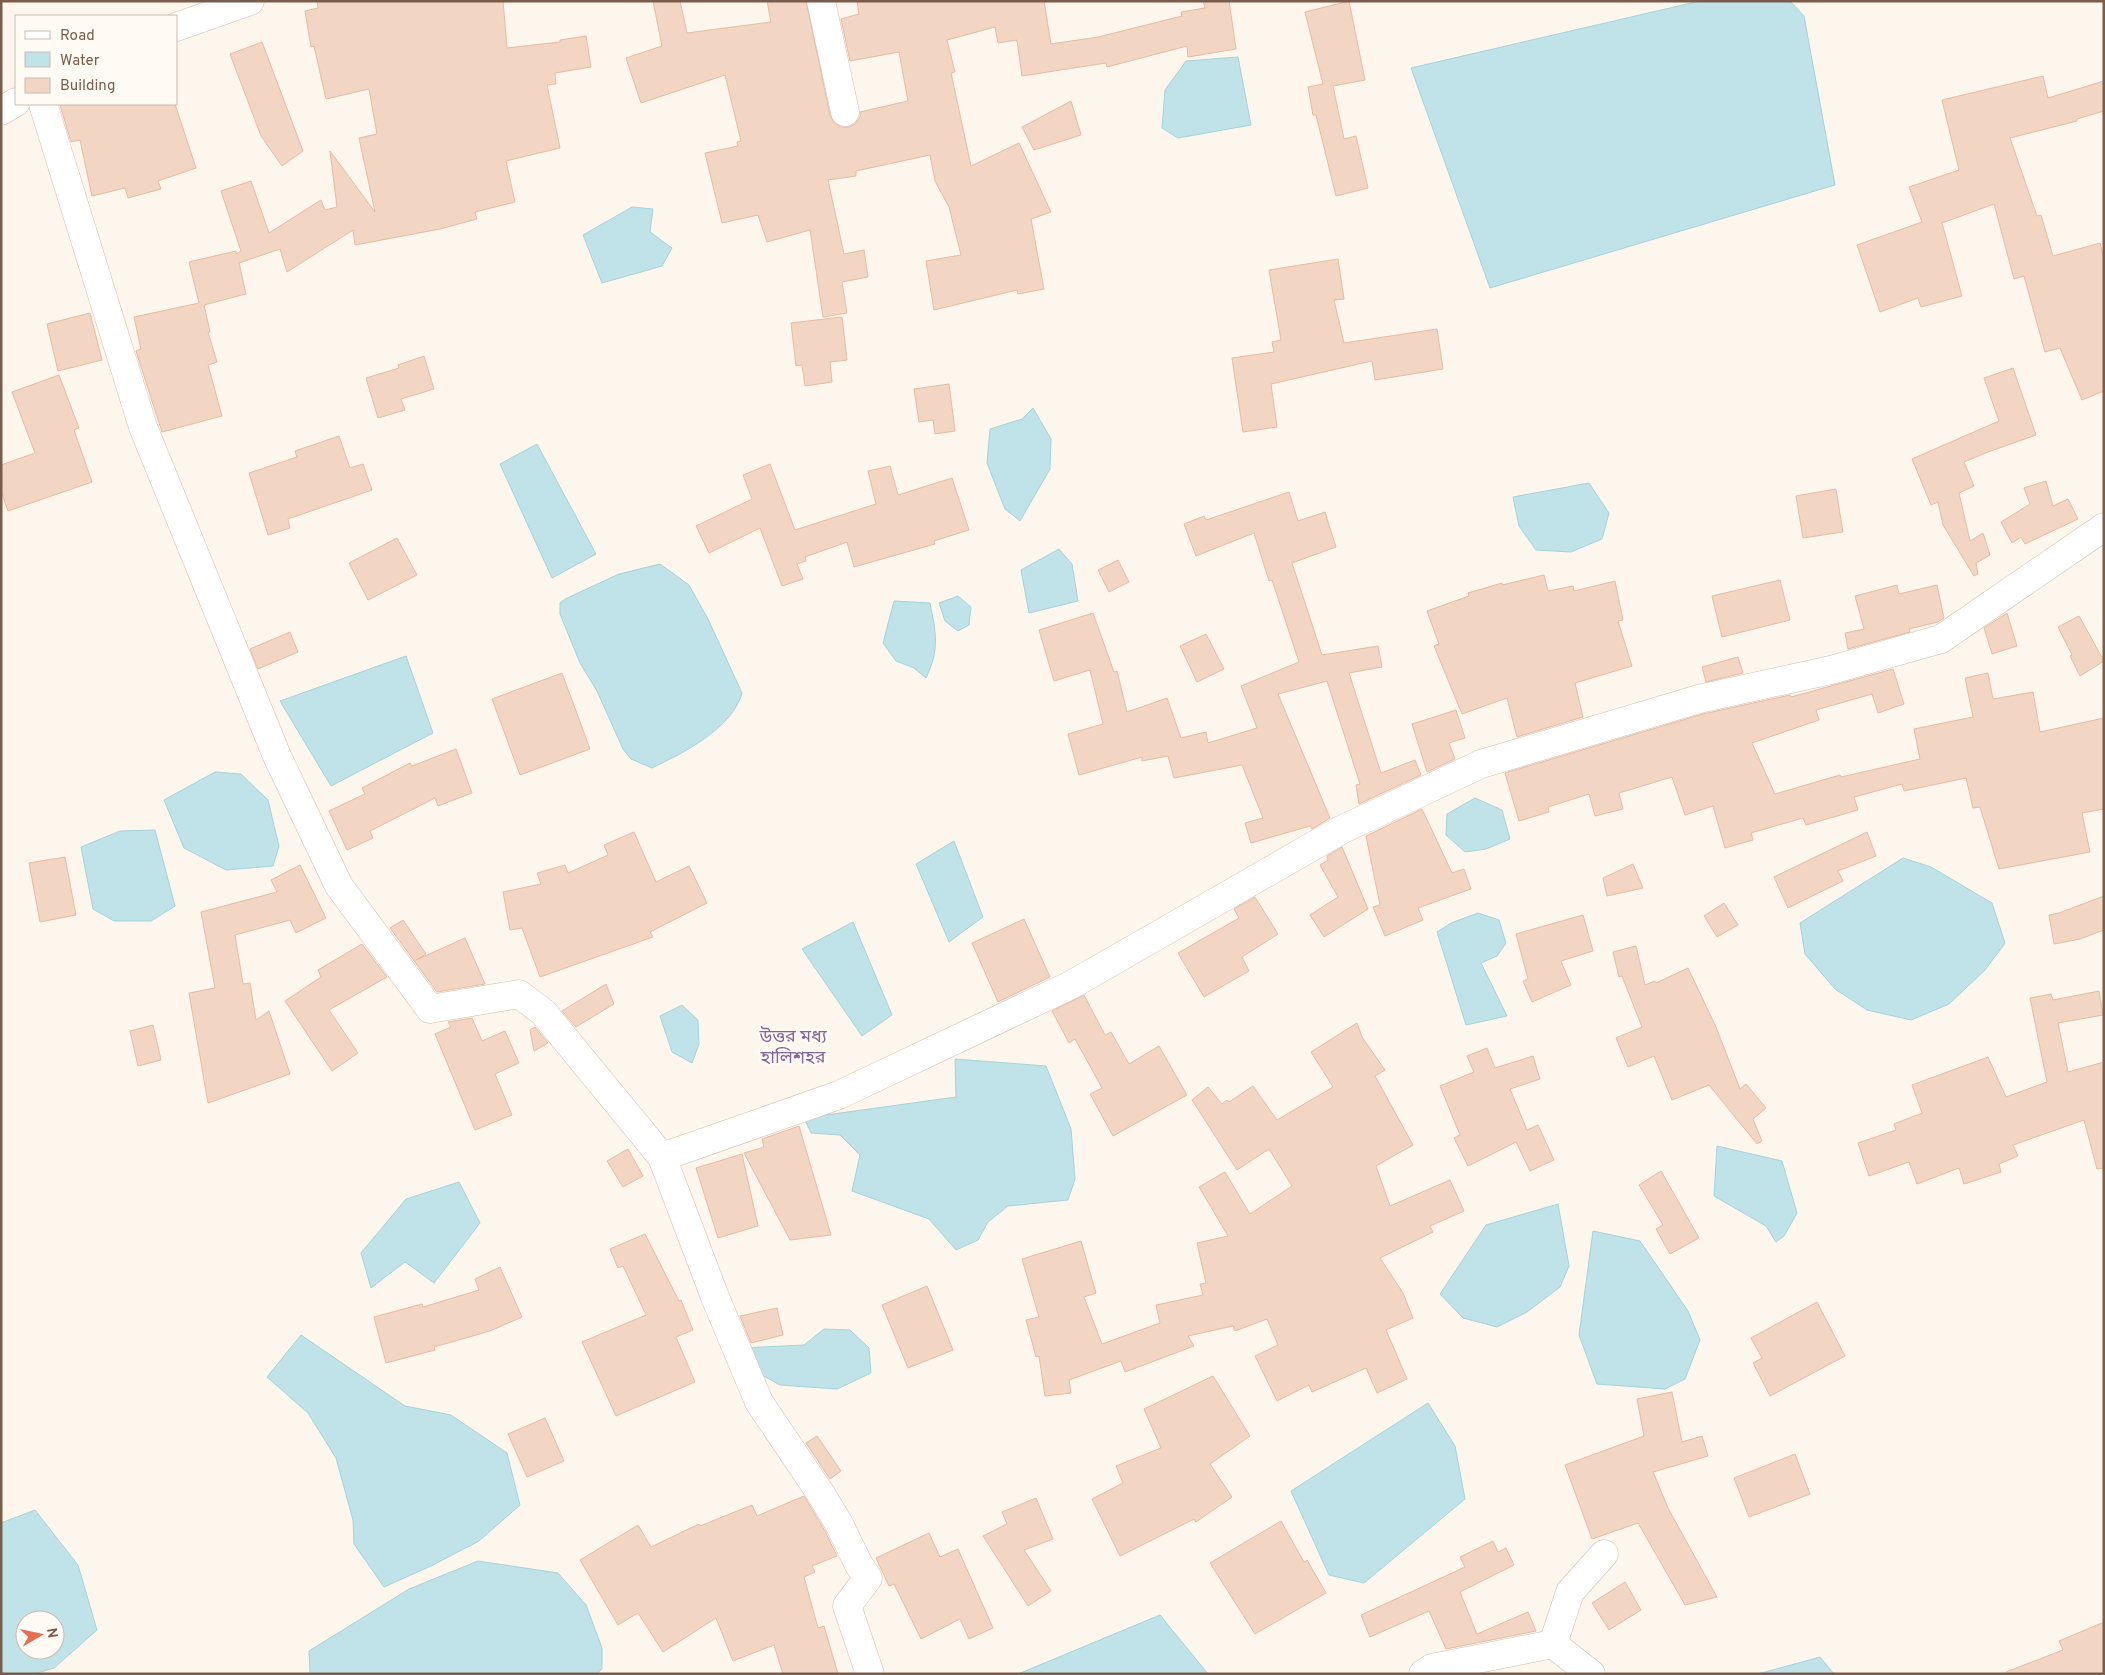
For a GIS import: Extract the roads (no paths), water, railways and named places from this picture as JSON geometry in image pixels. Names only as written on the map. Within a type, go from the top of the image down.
[{"type":"street","points":[[178,26],[250,1]]},
{"type":"street","points":[[821,1],[845,112]]},
{"type":"street","points":[[1,111],[15,103]]},
{"type":"street","points":[[43,105],[143,427],[277,756],[339,886],[430,1008],[519,994],[543,1012],[662,1157],[714,1297],[759,1402],[821,1494],[839,1524],[859,1565],[868,1578],[847,1606],[870,1674]]},
{"type":"street","points":[[662,1157],[838,1095],[1071,985],[1341,830],[1481,764],[1699,699],[1831,670],[1940,639],[2104,527]]},
{"type":"street","points":[[1553,1644],[1570,1592],[1604,1554]]},
{"type":"street","points":[[1423,1674],[1432,1668],[1553,1644],[1591,1674]]},
{"type":"water","points":[[1700,1],[1790,1],[1804,16],[1835,185],[1490,288],[1411,68]]},
{"type":"water","points":[[1238,57],[1251,125],[1178,138],[1162,128],[1165,90],[1186,61]]},
{"type":"water","points":[[632,207],[653,209],[650,232],[672,248],[662,266],[602,283],[583,235]]},
{"type":"water","points":[[1033,408],[1051,439],[1050,469],[1020,521],[1005,509],[987,463],[990,429],[1022,419]]},
{"type":"water","points":[[537,444],[596,554],[552,578],[500,464]]},
{"type":"water","points":[[1589,483],[1609,513],[1602,539],[1571,552],[1536,550],[1519,526],[1513,497]]},
{"type":"water","points":[[1059,549],[1072,564],[1078,601],[1029,613],[1021,570]]},
{"type":"water","points":[[660,564],[689,585],[708,619],[742,693],[737,706],[717,729],[678,755],[652,768],[631,759],[623,749],[597,691],[580,663],[560,614],[560,603],[619,574]]},
{"type":"water","points":[[958,596],[971,607],[969,625],[958,631],[945,621],[939,603]]},
{"type":"water","points":[[894,601],[930,603],[936,641],[933,658],[926,678],[914,668],[896,661],[883,643]]},
{"type":"water","points":[[406,656],[433,733],[331,786],[280,701]]},
{"type":"water","points":[[215,772],[241,774],[268,800],[279,846],[273,866],[226,870],[184,848],[164,800]]},
{"type":"water","points":[[1475,798],[1502,810],[1510,839],[1486,849],[1465,852],[1446,835],[1447,814]]},
{"type":"water","points":[[155,830],[175,906],[151,921],[114,921],[93,909],[81,847],[120,831]]},
{"type":"water","points":[[954,841],[983,917],[949,942],[916,864]]},
{"type":"water","points":[[1903,858],[1931,867],[1992,903],[2005,943],[1985,970],[1949,1004],[1911,1020],[1867,1010],[1835,989],[1805,954],[1800,923]]},
{"type":"water","points":[[1478,913],[1499,920],[1506,943],[1497,956],[1481,963],[1507,1016],[1466,1025],[1437,932],[1451,923]]},
{"type":"water","points":[[853,922],[892,1015],[862,1036],[802,949]]},
{"type":"water","points":[[682,1005],[698,1020],[699,1044],[692,1063],[672,1052],[660,1016]]},
{"type":"water","points":[[955,1059],[1046,1066],[1071,1129],[1075,1179],[1068,1200],[1008,1206],[988,1222],[978,1240],[956,1250],[929,1219],[852,1191],[860,1155],[840,1135],[811,1133],[804,1118],[956,1097]]},
{"type":"water","points":[[1717,1146],[1782,1161],[1797,1213],[1784,1236],[1776,1242],[1766,1226],[1714,1196]]},
{"type":"water","points":[[459,1182],[480,1223],[434,1283],[405,1262],[371,1288],[361,1253],[406,1199]]},
{"type":"water","points":[[1558,1204],[1569,1266],[1560,1287],[1527,1312],[1497,1327],[1463,1318],[1440,1294],[1486,1225]]},
{"type":"water","points":[[1593,1231],[1640,1241],[1688,1311],[1700,1340],[1685,1379],[1665,1389],[1597,1384],[1579,1335]]},
{"type":"water","points":[[824,1329],[850,1330],[869,1348],[871,1373],[837,1389],[780,1385],[753,1370],[741,1348],[804,1345]]},
{"type":"water","points":[[301,1335],[405,1406],[451,1415],[507,1453],[520,1505],[479,1541],[431,1566],[384,1587],[354,1544],[353,1520],[336,1458],[308,1413],[267,1377]]},
{"type":"water","points":[[1428,1403],[1455,1446],[1465,1499],[1364,1583],[1329,1575],[1291,1491]]},
{"type":"water","points":[[35,1510],[78,1565],[97,1630],[65,1658],[65,1610],[15,1610],[15,1660],[63,1660],[54,1668],[34,1674],[1,1674],[1,1523]]},
{"type":"water","points":[[478,1561],[558,1573],[586,1605],[602,1648],[602,1669],[596,1674],[310,1674],[309,1651],[409,1589]]},
{"type":"water","points":[[1160,1615],[1208,1674],[1018,1674]]},
{"type":"water","points":[[1820,1657],[1834,1674],[1758,1674]]},
{"type":"district","name":"উত্তর মধ্য হালিশহর","points":[[793,1047]]}]
